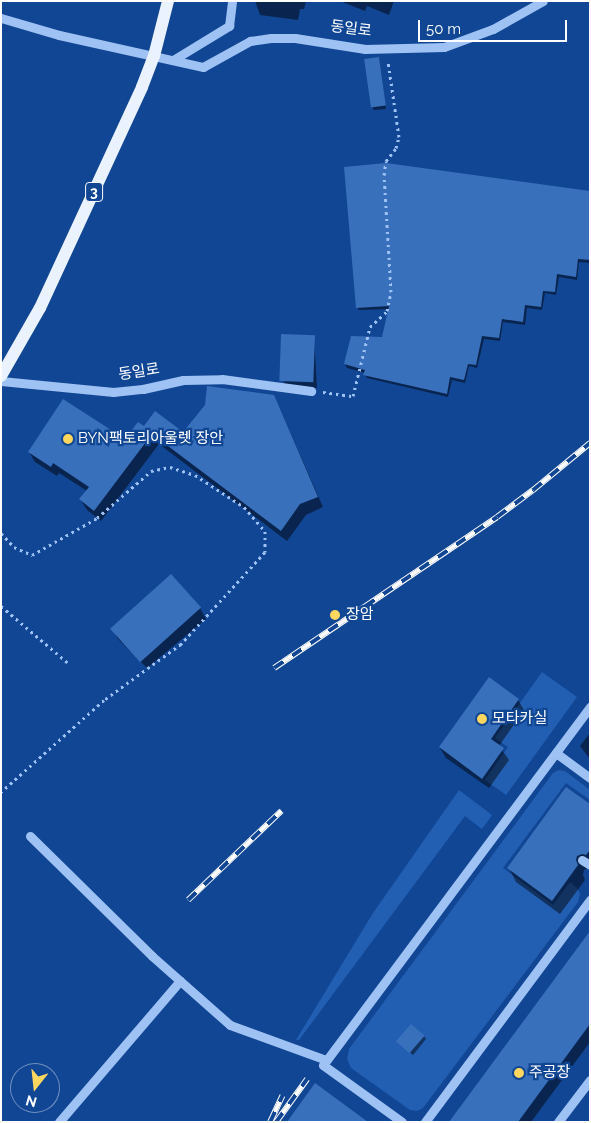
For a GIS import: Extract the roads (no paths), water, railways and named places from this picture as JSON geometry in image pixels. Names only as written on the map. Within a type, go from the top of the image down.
[{"type":"main road","name":"3","points":[[1,376],[40,308],[122,132],[154,56],[168,1]]},
{"type":"street","points":[[173,60],[229,26],[232,1]]},
{"type":"street","name":"동일로","points":[[1,18],[59,35],[203,68],[250,41],[271,38],[295,38],[365,49],[444,47],[493,29],[543,1]]},
{"type":"street","name":"동일로","points":[[1,381],[114,392],[143,389],[183,380],[222,379],[311,391]]},
{"type":"street","points":[[402,1122],[323,1065],[590,707]]},
{"type":"street","points":[[556,753],[590,778]]},
{"type":"street","points":[[30,836],[180,981],[230,1025],[326,1060]]},
{"type":"street","points":[[425,1122],[590,900]]},
{"type":"street","points":[[58,1122],[180,981]]},
{"type":"street","points":[[558,1122],[590,1080]]},
{"type":"railway","points":[[274,668],[497,517],[590,443]]},
{"type":"railway","points":[[188,900],[281,811]]},
{"type":"railway","points":[[276,1122],[307,1079]]},
{"type":"railway","points":[[270,1122],[282,1096]]},
{"type":"place","name":"BYN팩토리아울렛 장안","points":[[68,439]]},
{"type":"place","name":"장암","points":[[335,615]]},
{"type":"place","name":"모타카실","points":[[482,719]]},
{"type":"place","name":"주공장","points":[[519,1073]]}]
